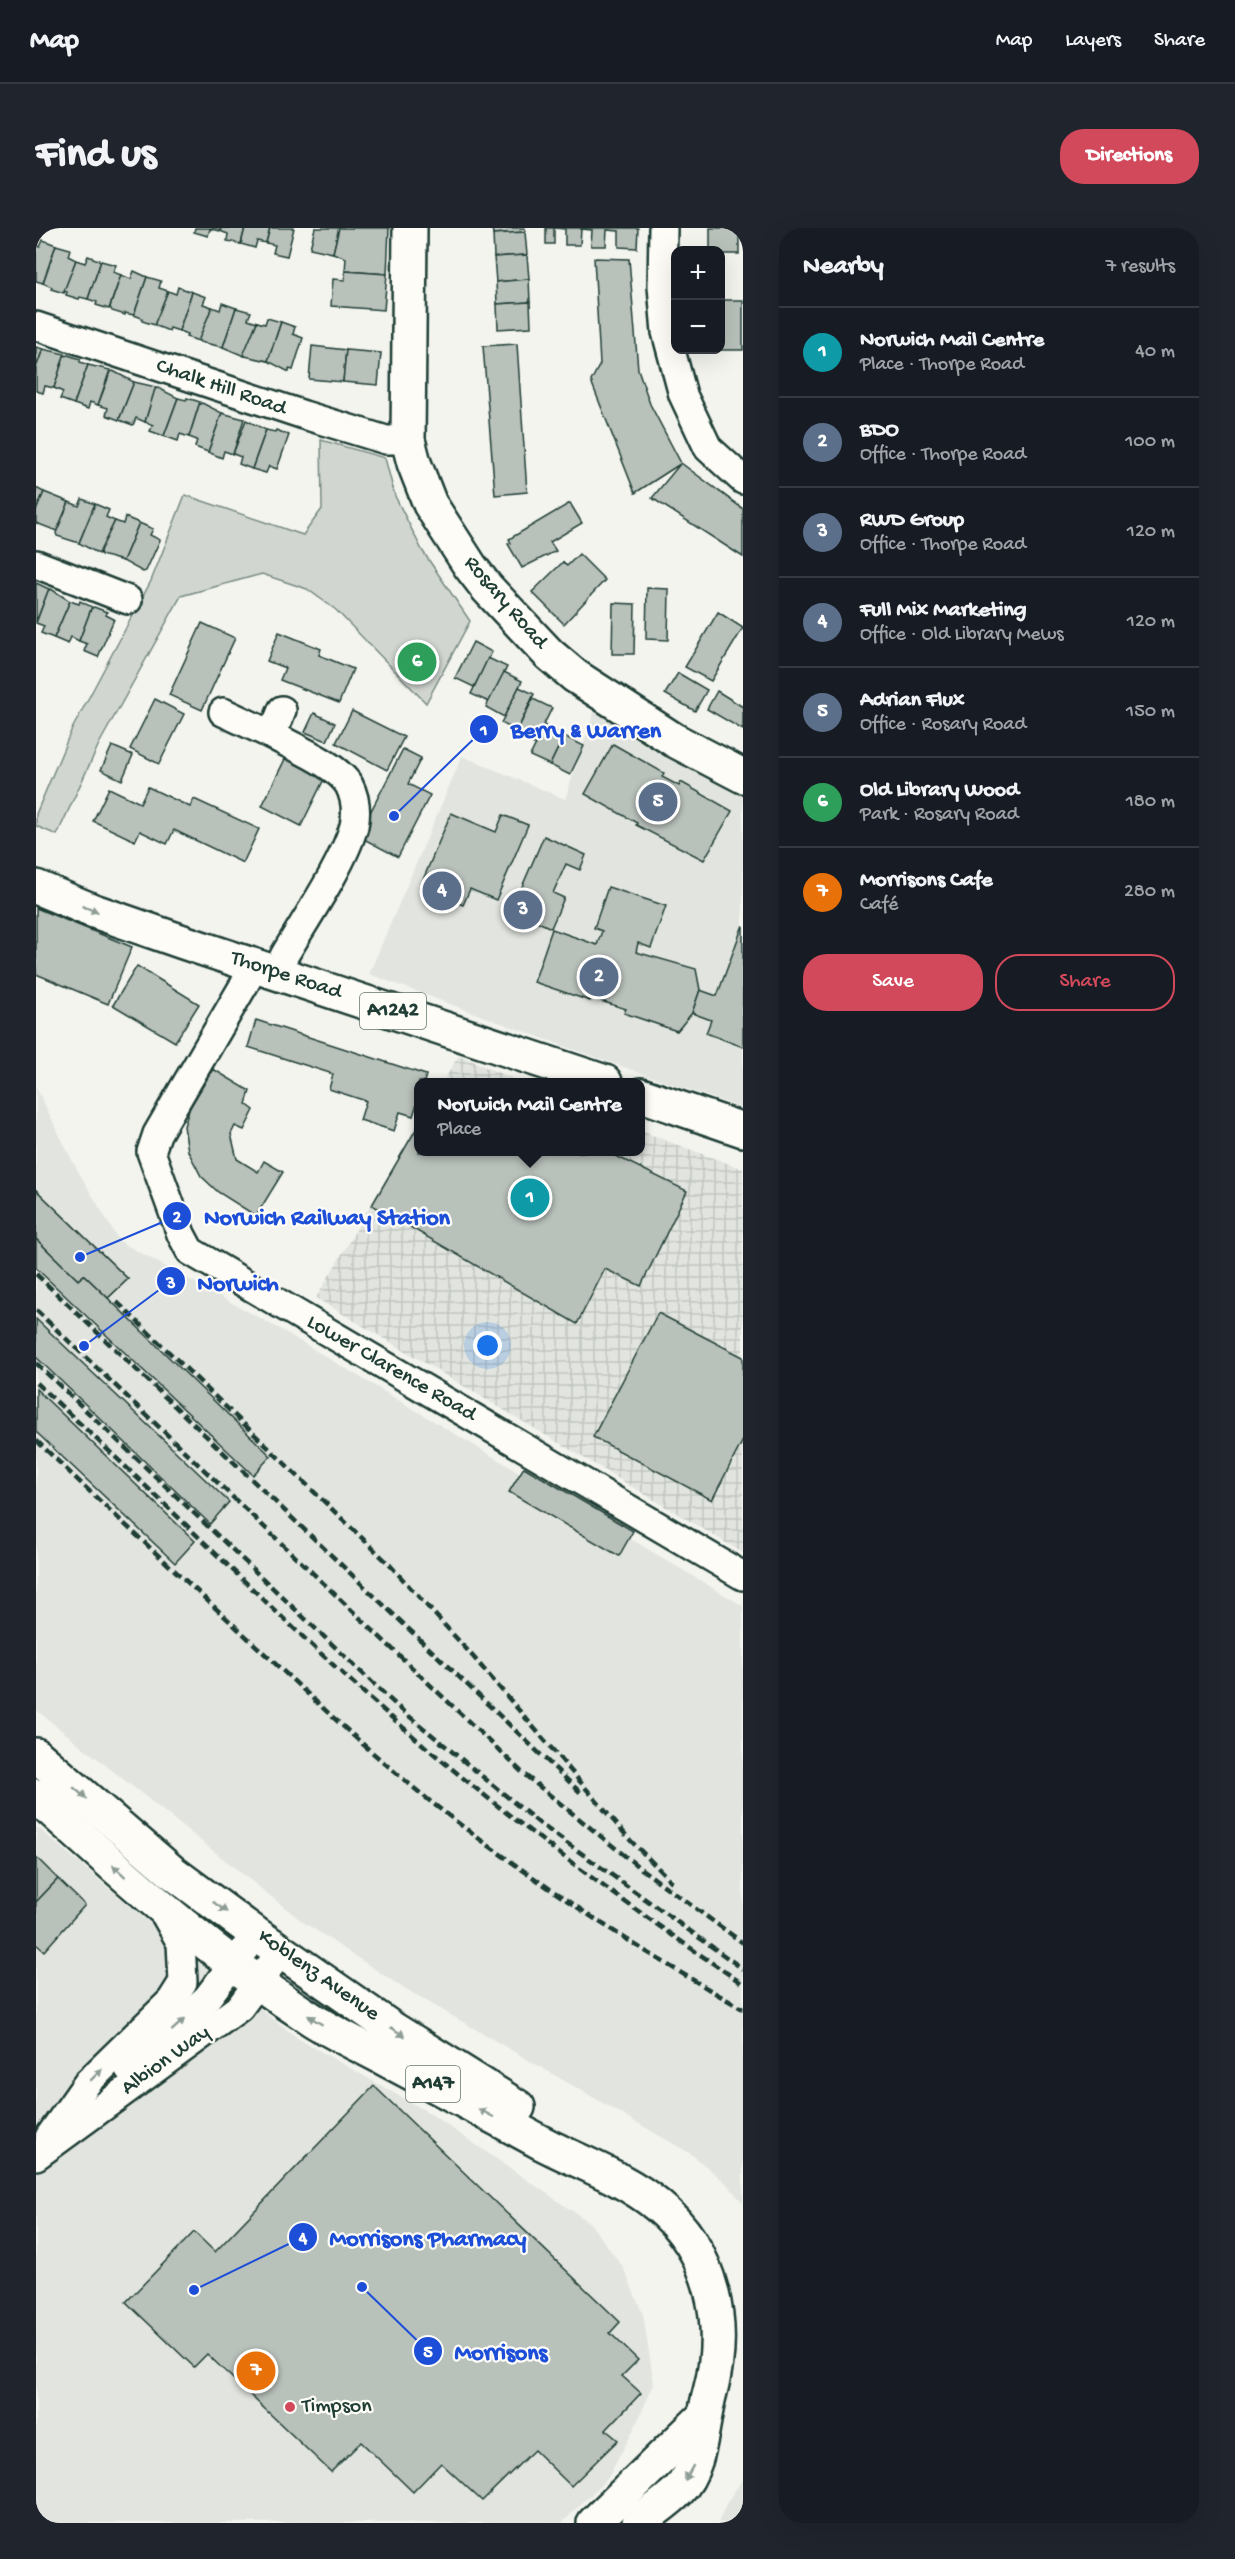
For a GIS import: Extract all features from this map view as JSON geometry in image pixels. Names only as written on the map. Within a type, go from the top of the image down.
[{"type":"main road","name":"Rosary Road","points":[[410,228],[408,441],[430,504],[487,588],[549,654],[575,676],[674,740],[743,776]]},
{"type":"main road","name":"Thorpe Road","points":[[36,887],[91,910],[590,1078]]},
{"type":"main road","points":[[645,1096],[743,1130]]},
{"type":"main road","name":"Koblenz Avenue","points":[[36,1755],[172,1872],[393,2029],[578,2145],[613,2178]]},
{"type":"main road","name":"Koblenz Avenue","points":[[36,1796],[162,1910],[315,2021],[571,2158],[613,2178],[658,2205],[689,2239],[705,2268],[715,2301],[717,2336],[716,2370],[703,2417],[697,2458],[680,2490],[635,2517],[594,2523]]},
{"type":"street","points":[[663,228],[662,286],[666,332],[683,395],[708,448],[743,480]]},
{"type":"street","name":"Chalk Hill Road","points":[[36,326],[386,441],[408,441]]},
{"type":"street","points":[[36,564],[128,600]]},
{"type":"street","points":[[272,735],[282,710]]},
{"type":"street","points":[[223,712],[272,735],[331,768],[348,784],[356,804],[354,825],[341,858],[284,956],[267,969]]},
{"type":"street","name":"Lower Clarence Road","points":[[267,969],[157,1134],[151,1152],[181,1234],[190,1251],[743,1576]]},
{"type":"street","name":"Albion Way","points":[[36,2156],[88,2082],[171,2001],[183,1983],[181,1943],[162,1910]]},
{"type":"street","name":"Albion Way","points":[[36,2156],[240,2007],[246,1973],[268,1942]]},
{"type":"shaded area","points":[[321,440],[385,458],[395,496],[422,550],[470,621],[426,703],[336,610],[307,589],[262,574],[181,596],[99,744],[57,835],[36,826],[36,814],[71,731],[151,581],[185,495],[303,535],[322,509]]},
{"type":"shaded area","points":[[595,709],[681,760],[743,793],[743,1102],[741,1108],[563,1046],[369,974],[462,756],[565,799]]},
{"type":"shaded area","points":[[459,1055],[510,1078],[445,1078]]},
{"type":"shaded area","points":[[36,1087],[74,1164],[119,1241],[278,1328],[743,1606],[743,2203],[727,2184],[691,2154],[397,1984],[303,1922],[36,1710]]},
{"type":"shaded area","points":[[414,1131],[414,1156],[645,1156],[645,1132],[743,1169],[743,1553],[316,1298]]},
{"type":"shaded area","points":[[36,1826],[143,1917],[299,2039],[431,2114],[590,2223],[623,2267],[643,2314],[654,2384],[634,2429],[608,2478],[562,2523],[36,2523]]},
{"type":"shaded area","points":[[743,2478],[743,2523],[718,2523],[726,2504]]},
{"type":"building","points":[[195,228],[221,228],[220,231],[210,229],[208,236],[194,232]]},
{"type":"building","points":[[221,228],[245,228],[241,244],[227,241],[228,234],[220,231]]},
{"type":"building","points":[[245,228],[270,228],[266,243],[257,241],[255,248],[241,244]]},
{"type":"building","points":[[270,228],[294,228],[287,256],[273,253],[275,245],[266,243]]},
{"type":"building","points":[[315,228],[339,228],[333,253],[310,248]]},
{"type":"building","points":[[339,228],[389,228],[387,274],[345,271],[346,258],[333,253]]},
{"type":"building","points":[[492,228],[525,228],[525,232],[493,234]]},
{"type":"building","points":[[546,228],[554,228],[554,244],[546,244]]},
{"type":"building","points":[[554,228],[638,228],[637,248],[619,247],[619,231],[607,230],[606,246],[591,246],[592,230],[581,229],[580,245],[565,245],[565,229]]},
{"type":"building","points":[[710,228],[739,228],[739,254],[725,254],[725,246],[710,246]]},
{"type":"building","points":[[525,232],[527,255],[494,257],[493,234]]},
{"type":"building","points":[[43,240],[56,245],[43,283],[36,281],[36,245],[40,247]]},
{"type":"building","points":[[56,245],[70,249],[68,256],[76,260],[64,293],[51,289],[52,287],[43,283]]},
{"type":"building","points":[[527,255],[529,279],[496,282],[494,257]]},
{"type":"building","points":[[88,256],[101,261],[88,299],[66,295],[67,292],[64,291],[76,260],[85,263]]},
{"type":"building","points":[[594,258],[629,259],[638,369],[650,404],[681,463],[743,509],[743,557],[652,498],[680,464],[635,493],[591,381],[600,364]]},
{"type":"building","points":[[101,261],[116,265],[113,272],[121,275],[109,309],[96,305],[97,302],[88,299]]},
{"type":"building","points":[[134,271],[147,277],[134,315],[112,311],[110,307],[121,275],[131,279]]},
{"type":"building","points":[[345,271],[387,274],[384,310],[331,306],[333,279],[345,280]]},
{"type":"building","points":[[147,277],[161,281],[159,288],[168,291],[155,325],[142,321],[142,318],[134,315]]},
{"type":"building","points":[[529,279],[530,302],[497,304],[496,282]]},
{"type":"building","points":[[178,287],[192,292],[179,331],[170,328],[169,331],[156,326],[155,323],[168,291],[176,294]]},
{"type":"building","points":[[192,292],[206,297],[203,304],[212,307],[199,341],[186,337],[187,334],[179,331]]},
{"type":"building","points":[[725,300],[743,300],[743,350],[725,350]]},
{"type":"building","points":[[530,302],[531,327],[498,329],[497,304]]},
{"type":"building","points":[[222,303],[236,308],[223,347],[200,342],[199,339],[212,307],[220,310]]},
{"type":"building","points":[[236,308],[251,312],[248,319],[257,322],[244,356],[223,347]]},
{"type":"building","points":[[267,318],[281,322],[268,361],[245,356],[244,353],[257,322],[265,324]]},
{"type":"building","points":[[281,322],[295,327],[293,334],[303,338],[293,370],[289,369],[289,372],[268,361]]},
{"type":"building","points":[[517,344],[527,492],[495,495],[483,346]]},
{"type":"building","points":[[312,346],[346,350],[343,382],[309,379]]},
{"type":"building","points":[[36,347],[43,349],[36,368]]},
{"type":"building","points":[[43,349],[65,354],[54,388],[45,386],[43,393],[36,391],[36,368]]},
{"type":"building","points":[[346,350],[381,353],[378,385],[343,382]]},
{"type":"building","points":[[68,355],[88,365],[74,404],[60,399],[63,392],[54,388],[64,356]]},
{"type":"building","points":[[88,365],[110,370],[98,405],[90,402],[88,409],[74,404]]},
{"type":"building","points":[[113,371],[134,382],[119,420],[106,415],[108,408],[98,405],[110,373]]},
{"type":"building","points":[[134,382],[156,387],[145,422],[136,418],[133,425],[119,420]]},
{"type":"building","points":[[158,388],[178,398],[164,436],[150,431],[153,425],[145,422],[155,389]]},
{"type":"building","points":[[178,398],[200,402],[189,437],[180,434],[178,441],[164,436]]},
{"type":"building","points":[[202,403],[222,413],[208,452],[195,447],[197,440],[189,437],[199,405]]},
{"type":"building","points":[[222,413],[244,419],[233,454],[224,451],[222,458],[208,452]]},
{"type":"building","points":[[246,420],[266,430],[252,469],[239,464],[241,457],[233,454]]},
{"type":"building","points":[[266,430],[275,432],[276,430],[289,435],[277,469],[269,466],[266,473],[252,469]]},
{"type":"building","points":[[36,488],[44,492],[36,511]]},
{"type":"building","points":[[44,492],[69,502],[57,531],[36,523],[36,511]]},
{"type":"building","points":[[82,499],[95,504],[79,543],[57,536],[56,533],[69,502],[79,506]]},
{"type":"building","points":[[570,503],[582,523],[550,542],[556,551],[522,568],[508,544],[511,543],[509,539]]},
{"type":"building","points":[[95,504],[109,510],[106,517],[115,521],[99,554],[79,543]]},
{"type":"building","points":[[125,517],[139,523],[123,561],[101,555],[100,551],[115,521],[123,524]]},
{"type":"building","points":[[139,523],[153,529],[150,535],[160,540],[146,571],[143,572],[123,561]]},
{"type":"building","points":[[579,554],[605,580],[564,624],[532,592],[563,562],[567,566]]},
{"type":"building","points":[[36,583],[49,589],[36,622]]},
{"type":"building","points":[[647,588],[669,589],[668,640],[646,639]]},
{"type":"building","points":[[51,589],[70,601],[54,638],[41,633],[44,626],[36,623],[48,591]]},
{"type":"building","points":[[70,601],[79,604],[80,601],[92,607],[79,641],[71,637],[68,644],[54,638]]},
{"type":"building","points":[[613,603],[635,604],[634,654],[612,654]]},
{"type":"building","points":[[94,607],[107,612],[106,615],[114,619],[98,657],[84,651],[87,644],[79,641],[91,609]]},
{"type":"building","points":[[718,612],[743,628],[711,681],[685,667]]},
{"type":"building","points":[[202,623],[235,638],[202,710],[169,695]]},
{"type":"building","points":[[279,632],[321,649],[319,655],[353,669],[339,703],[280,680],[285,668],[267,661]]},
{"type":"building","points":[[473,642],[492,652],[474,687],[455,678]]},
{"type":"building","points":[[488,658],[507,667],[489,702],[471,694]]},
{"type":"building","points":[[504,672],[522,681],[504,717],[486,707]]},
{"type":"building","points":[[678,673],[707,690],[695,711],[665,694]]},
{"type":"building","points":[[519,687],[534,694],[517,731],[501,723]]},
{"type":"building","points":[[717,691],[743,707],[743,730],[707,709]]},
{"type":"building","points":[[155,699],[184,714],[159,764],[130,749]]},
{"type":"building","points":[[533,699],[552,708],[534,744],[515,735]]},
{"type":"building","points":[[352,711],[404,737],[387,770],[336,743]]},
{"type":"building","points":[[314,713],[335,723],[327,741],[305,732]]},
{"type":"building","points":[[545,726],[564,736],[550,765],[530,756]]},
{"type":"building","points":[[564,736],[584,746],[570,775],[550,765]]},
{"type":"building","points":[[613,744],[664,773],[662,777],[679,786],[681,782],[732,811],[704,860],[636,825],[637,823],[585,794]]},
{"type":"building","points":[[112,746],[133,755],[122,780],[101,770]]},
{"type":"building","points":[[403,749],[421,758],[408,784],[430,795],[398,857],[358,836]]},
{"type":"building","points":[[288,753],[327,773],[301,826],[262,806]]},
{"type":"building","points":[[148,787],[190,807],[194,799],[259,829],[243,863],[174,830],[167,844],[140,831],[135,841],[93,821],[109,788],[140,803]]},
{"type":"building","points":[[451,813],[496,832],[503,815],[528,825],[496,900],[470,889],[463,905],[420,887]]},
{"type":"building","points":[[544,836],[586,855],[580,870],[566,864],[553,893],[564,898],[551,928],[512,910]]},
{"type":"building","points":[[608,887],[666,906],[651,948],[638,943],[636,952],[696,969],[700,990],[692,1013],[677,1031],[624,1013],[626,1009],[591,998],[590,1001],[534,982],[552,929],[597,945],[602,931],[594,928]]},
{"type":"building","points":[[36,908],[132,947],[108,1004],[36,974]]},
{"type":"building","points":[[743,925],[743,1047],[706,1033],[711,1020],[692,1013],[700,990],[717,996]]},
{"type":"building","points":[[137,966],[199,1004],[175,1042],[113,1005]]},
{"type":"building","points":[[256,1020],[426,1075],[425,1078],[414,1078],[413,1116],[400,1112],[394,1131],[360,1120],[366,1101],[329,1089],[333,1074],[248,1047]]},
{"type":"building","points":[[213,1069],[250,1091],[246,1104],[254,1110],[244,1130],[235,1126],[231,1134],[237,1159],[258,1172],[264,1161],[283,1172],[256,1216],[218,1192],[201,1176],[188,1151],[184,1126],[190,1107]]},
{"type":"building","points":[[414,1133],[414,1156],[616,1156],[687,1191],[641,1286],[605,1269],[577,1324],[372,1205]]},
{"type":"building","points":[[36,1190],[128,1279],[108,1298],[84,1275],[78,1280],[36,1239]]},
{"type":"building","points":[[36,1190],[128,1279],[108,1298],[84,1275],[78,1280],[36,1239]]},
{"type":"building","points":[[36,1239],[78,1280],[84,1275],[271,1456],[253,1475],[36,1268]]},
{"type":"building","points":[[658,1313],[743,1357],[743,1440],[712,1500],[593,1437]]},
{"type":"building","points":[[36,1319],[229,1502],[210,1524],[36,1357]]},
{"type":"building","points":[[36,1389],[195,1541],[175,1563],[36,1432]]},
{"type":"building","points":[[524,1467],[633,1531],[619,1556],[509,1492]]},
{"type":"building","points":[[36,1857],[58,1879],[36,1902]]},
{"type":"building","points":[[58,1879],[85,1905],[44,1951],[36,1944],[36,1902]]},
{"type":"building","points":[[374,2086],[620,2322],[610,2333],[638,2360],[622,2376],[641,2393],[606,2430],[618,2440],[571,2486],[534,2450],[482,2501],[441,2463],[413,2492],[361,2442],[331,2472],[207,2354],[194,2367],[126,2302],[194,2232],[215,2252]]},
{"type":"railway","points":[[36,1274],[581,1793]]},
{"type":"railway","points":[[117,1302],[388,1563],[469,1652],[631,1841],[672,1882]]},
{"type":"railway","points":[[36,1310],[525,1775],[640,1868],[743,1943]]},
{"type":"railway","points":[[36,1363],[398,1707],[539,1823],[743,1969]]},
{"type":"railway","points":[[36,1383],[300,1634],[432,1752],[562,1856],[743,1984]]},
{"type":"railway","points":[[36,1440],[367,1748],[421,1794],[556,1893],[667,1964],[743,2009]]},
{"type":"place","name":"Old Library Wood","points":[[417,662]]},
{"type":"place","name":"Adrian Flux","points":[[658,802]]},
{"type":"place","name":"Berry & Warren","points":[[394,816]]},
{"type":"place","name":"Full Mix Marketing","points":[[442,891]]},
{"type":"place","name":"RWD Group","points":[[523,910]]},
{"type":"place","name":"BDO","points":[[599,977]]},
{"type":"place","name":"Norwich Mail Centre","points":[[530,1198]]},
{"type":"place","name":"Norwich Railway Station","points":[[80,1257]]},
{"type":"place","name":"Norwich","points":[[84,1346]]},
{"type":"place","name":"Morrisons","points":[[362,2287]]},
{"type":"place","name":"Morrisons Pharmacy","points":[[194,2290]]},
{"type":"place","name":"Morrisons Cafe","points":[[256,2371]]},
{"type":"place","name":"Timpson","points":[[290,2407]]}]
